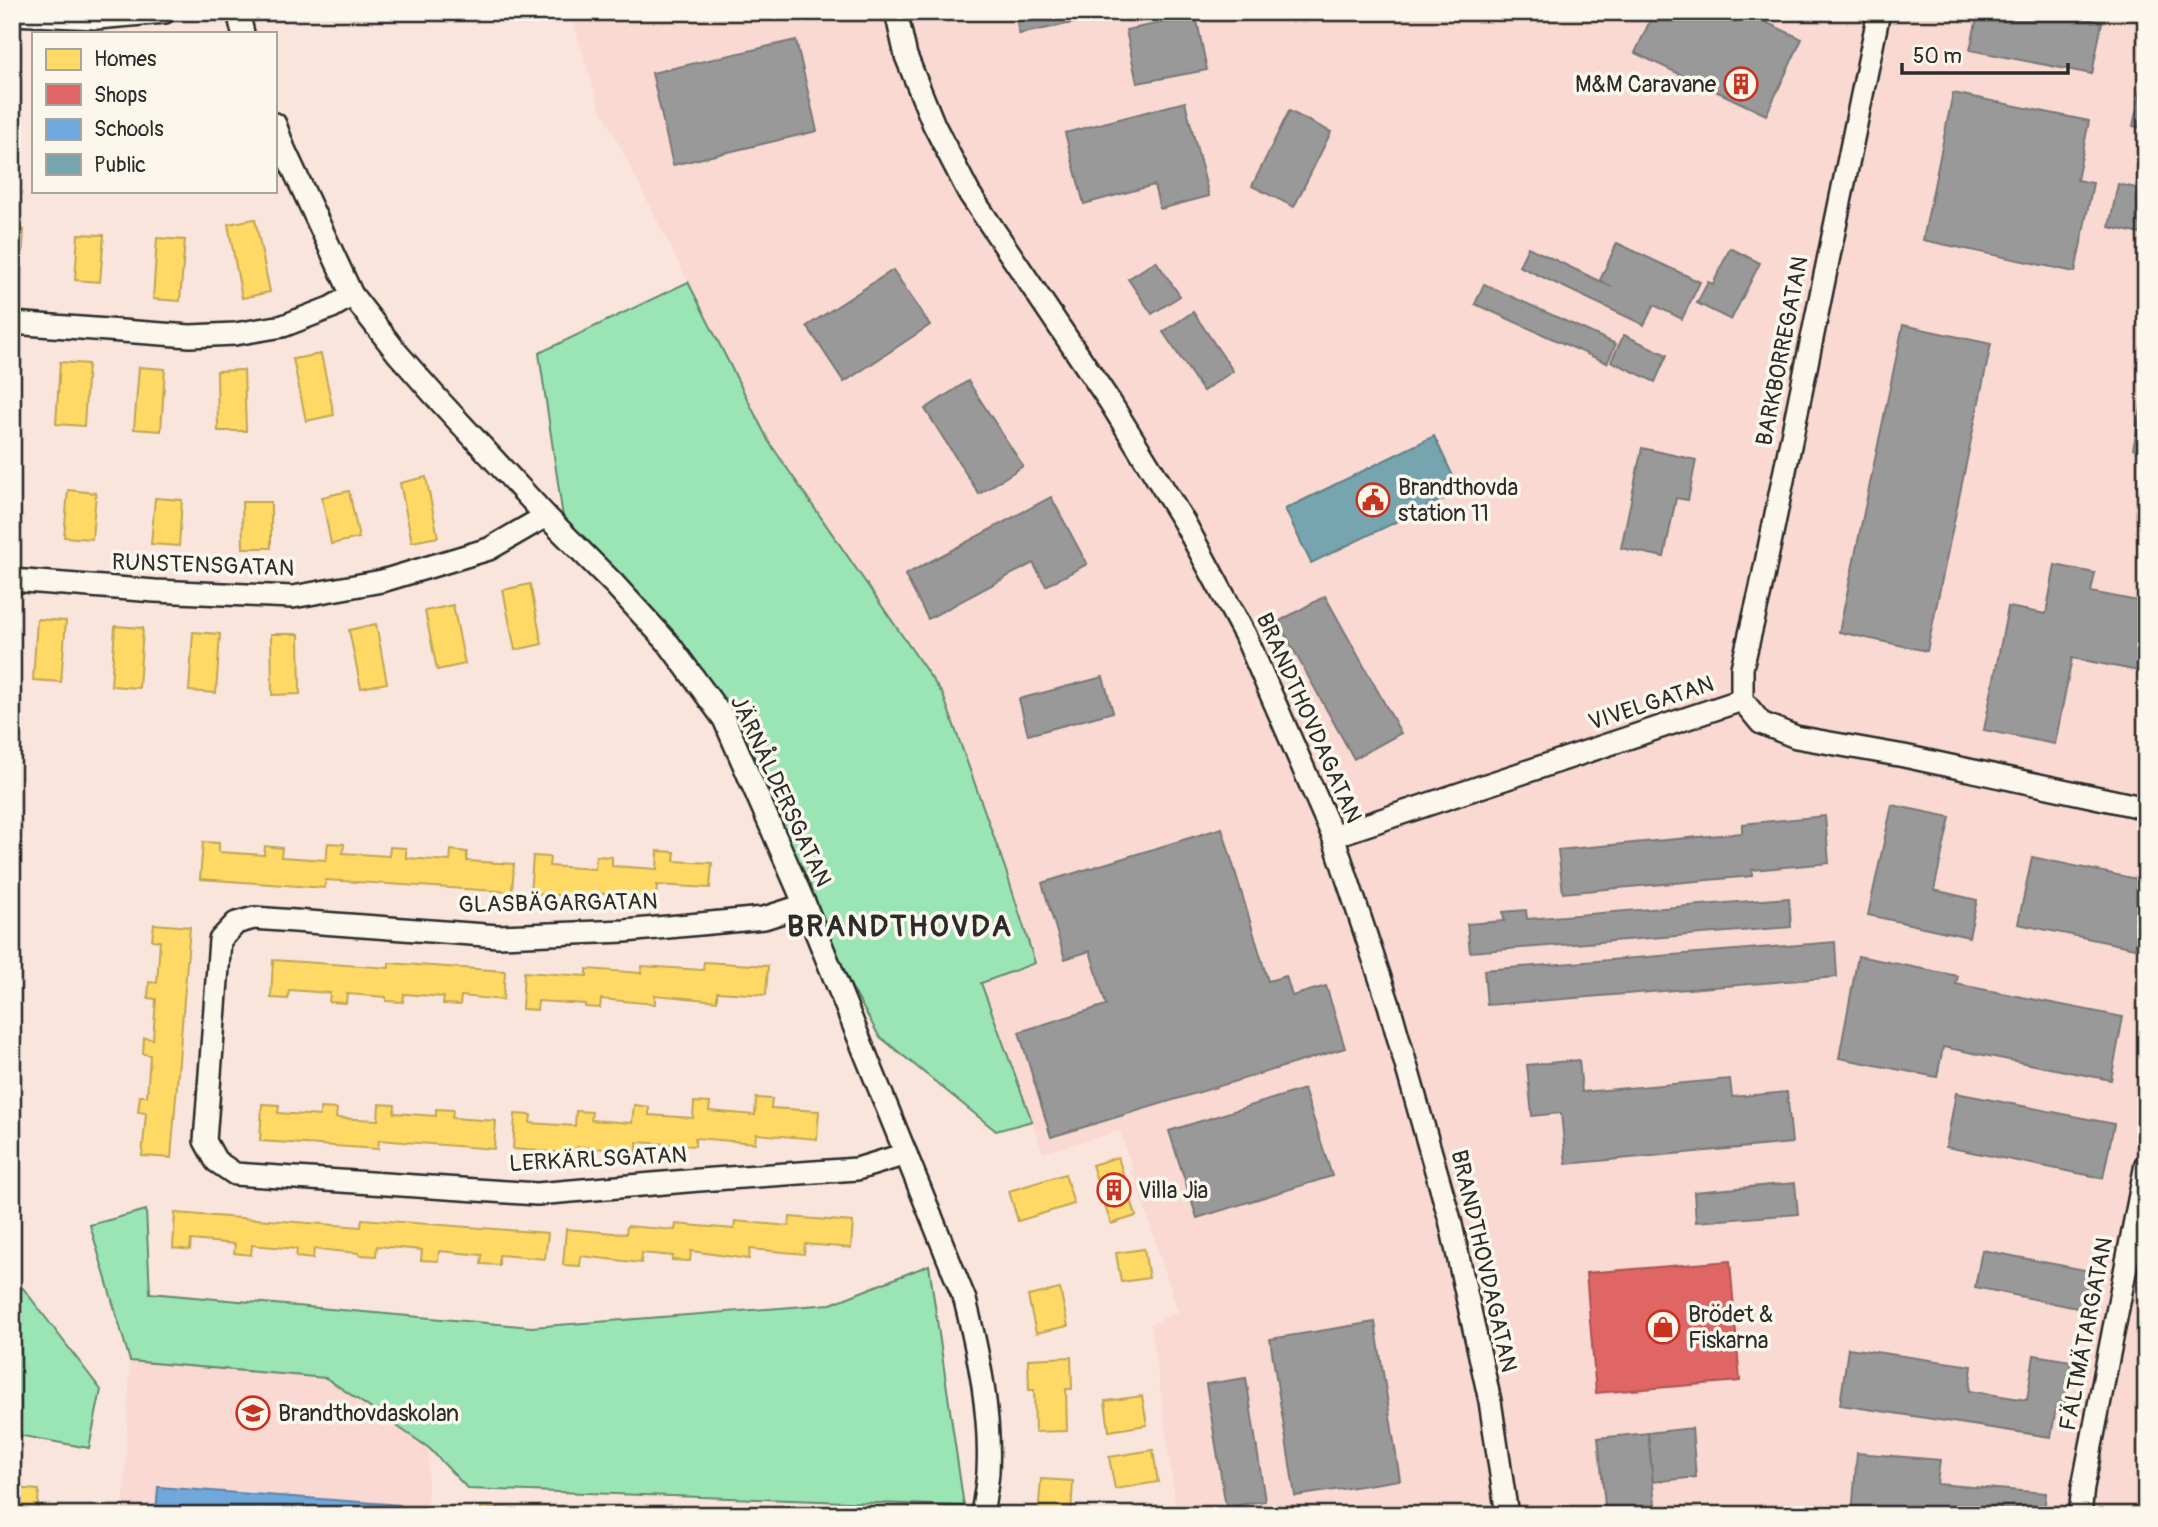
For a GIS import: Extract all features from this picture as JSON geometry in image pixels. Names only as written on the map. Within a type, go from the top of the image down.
[{"type":"street","points":[[12,14],[97,18],[165,12]]},
{"type":"street","points":[[238,12],[243,32]]},
{"type":"street","name":"BRANDTHOVDAGATAN","points":[[896,12],[906,56],[934,125],[969,193],[1110,402],[1184,522],[1245,635],[1333,836],[1389,1005],[1450,1220],[1489,1395],[1507,1515]]},
{"type":"street","name":"BARKBORREGATAN","points":[[1742,700],[1742,668],[1879,12]]},
{"type":"street","name":"JÄRNÅLDERSGATAN","points":[[276,127],[352,295],[436,397],[669,644],[716,708],[747,769],[805,905],[962,1293],[978,1352],[986,1413],[988,1463],[982,1515]]},
{"type":"street","points":[[12,323],[190,336],[235,334],[283,326],[332,307],[352,295]]},
{"type":"street","name":"RUNSTENSGATAN","points":[[12,580],[155,591],[293,597],[383,581],[465,557],[512,538],[546,516]]},
{"type":"street","name":"VIVELGATAN","points":[[1333,836],[1742,700],[1761,723],[1797,737],[1904,756],[2146,808]]},
{"type":"street","name":"GLASBÄGARGATAN","points":[[214,1157],[205,1141],[220,940],[236,923],[254,918],[498,936],[625,931],[764,918],[805,905]]},
{"type":"street","name":"LERKÄRLSGATAN","points":[[214,1157],[235,1174],[537,1194],[857,1169],[906,1154]]},
{"type":"street","name":"FÄLTMÄTARGATAN","points":[[2080,1515],[2146,1164]]},
{"type":"shaded area","points":[[570,12],[2146,12],[2146,1515],[1177,1515],[1151,1324],[1178,1312],[1120,1131],[1043,1153],[981,983],[1034,962],[1005,868],[943,695],[769,442],[599,105]]},
{"type":"shaded area","name":"Brandthovdaskolan","points":[[130,1361],[326,1378],[429,1448],[427,1515],[123,1515]]},
{"type":"green space","points":[[688,282],[769,442],[943,695],[1005,868],[1035,963],[981,983],[1032,1121],[996,1131],[879,1036],[810,913],[716,708],[565,531],[539,353]]},
{"type":"green space","points":[[146,1210],[150,1293],[532,1327],[831,1304],[929,1265],[964,1506],[468,1489],[429,1448],[326,1378],[130,1361],[90,1225]]},
{"type":"green space","points":[[23,1288],[101,1390],[89,1448],[12,1434],[12,1290]]},
{"type":"building: Homes","points":[[255,219],[270,292],[242,298],[228,224]]},
{"type":"building: Homes","points":[[12,229],[24,230],[21,277],[12,276]]},
{"type":"building: Homes","points":[[78,234],[104,235],[100,282],[75,280]]},
{"type":"building: Homes","points":[[157,238],[185,240],[180,301],[153,299]]},
{"type":"building: Homes","points":[[321,354],[334,415],[306,421],[293,359]]},
{"type":"building: Homes","points":[[60,362],[88,364],[84,426],[56,424]]},
{"type":"building: Homes","points":[[139,367],[165,369],[161,431],[134,429]]},
{"type":"building: Homes","points":[[244,370],[246,431],[218,431],[217,371]]},
{"type":"building: Homes","points":[[426,477],[438,537],[412,542],[400,483]]},
{"type":"building: Homes","points":[[68,490],[96,493],[92,539],[64,537]]},
{"type":"building: Homes","points":[[349,491],[359,538],[331,544],[322,497]]},
{"type":"building: Homes","points":[[155,498],[182,500],[179,546],[151,544]]},
{"type":"building: Homes","points":[[242,502],[271,502],[271,548],[243,548]]},
{"type":"building: Homes","points":[[530,584],[542,644],[515,650],[503,590]]},
{"type":"building: Homes","points":[[453,605],[465,664],[437,670],[425,611]]},
{"type":"building: Homes","points":[[37,619],[66,621],[61,682],[33,680]]},
{"type":"building: Homes","points":[[376,624],[387,683],[361,688],[349,630]]},
{"type":"building: Homes","points":[[115,626],[143,628],[139,688],[111,686]]},
{"type":"building: Homes","points":[[193,632],[220,634],[216,693],[189,691]]},
{"type":"building: Homes","points":[[271,634],[299,634],[300,694],[272,695]]},
{"type":"building: Homes","points":[[203,842],[219,843],[219,852],[264,855],[265,846],[282,848],[281,857],[326,860],[328,843],[344,844],[343,853],[389,856],[390,847],[406,848],[406,858],[450,861],[451,850],[467,852],[467,861],[514,864],[512,892],[326,880],[325,888],[200,879]]},
{"type":"building: Homes","points":[[658,851],[675,852],[674,861],[712,863],[710,888],[657,885],[656,898],[594,893],[593,898],[530,893],[533,856],[550,857],[549,866],[595,869],[596,856],[612,857],[612,866],[657,869]]},
{"type":"building: Homes","points":[[154,924],[190,927],[171,1158],[142,1156],[146,1113],[138,1112],[140,1096],[147,1096],[150,1055],[143,1054],[144,1038],[153,1039],[156,999],[148,998],[149,982],[157,983],[160,941],[152,940]]},
{"type":"building: Homes","points":[[273,960],[389,968],[389,963],[505,971],[503,1000],[461,996],[460,1005],[443,1004],[444,997],[404,994],[403,1002],[386,1001],[386,997],[347,994],[346,1003],[329,1002],[330,993],[289,990],[288,999],[271,998]]},
{"type":"building: Homes","points":[[704,962],[768,966],[766,995],[717,992],[717,1001],[655,995],[655,1004],[601,999],[600,1008],[585,1007],[585,1004],[538,1001],[537,1010],[522,1009],[524,972],[587,976],[587,969],[641,973],[642,966],[703,970]]},
{"type":"building: Homes","points":[[756,1098],[772,1099],[771,1108],[819,1111],[817,1139],[756,1134],[755,1143],[695,1138],[695,1146],[637,1142],[637,1151],[577,1147],[576,1154],[513,1149],[515,1114],[531,1115],[530,1123],[575,1126],[576,1111],[592,1112],[591,1120],[632,1123],[634,1105],[649,1107],[649,1115],[693,1118],[694,1102],[710,1103],[709,1111],[755,1115]]},
{"type":"building: Homes","points":[[262,1104],[279,1105],[278,1113],[320,1116],[320,1108],[337,1109],[336,1118],[378,1120],[379,1104],[395,1105],[394,1113],[436,1116],[436,1109],[453,1110],[452,1118],[496,1121],[494,1149],[379,1140],[378,1149],[260,1141]]},
{"type":"building: Homes","name":"Villa Jia","points":[[1118,1157],[1136,1216],[1111,1224],[1092,1165]]},
{"type":"building: Homes","points":[[1065,1174],[1074,1204],[1018,1221],[1009,1191]]},
{"type":"building: Homes","points":[[175,1213],[361,1227],[362,1219],[548,1233],[545,1259],[499,1255],[499,1265],[481,1264],[482,1255],[439,1251],[438,1261],[421,1260],[422,1250],[377,1246],[376,1256],[314,1249],[313,1259],[296,1257],[297,1249],[252,1245],[251,1255],[234,1253],[235,1244],[191,1240],[190,1250],[173,1248]]},
{"type":"building: Homes","points":[[790,1217],[853,1222],[851,1248],[805,1244],[804,1254],[750,1249],[749,1259],[691,1251],[690,1261],[672,1260],[673,1256],[642,1253],[641,1263],[581,1256],[580,1266],[563,1265],[566,1229],[626,1234],[627,1226],[675,1230],[676,1224],[734,1229],[735,1221],[789,1226]]},
{"type":"building: Homes","points":[[1144,1249],[1149,1278],[1121,1282],[1116,1253]]},
{"type":"building: Homes","points":[[1060,1289],[1068,1326],[1036,1333],[1028,1296]]},
{"type":"building: Homes","points":[[1071,1357],[1072,1389],[1066,1389],[1067,1431],[1035,1432],[1034,1390],[1029,1390],[1028,1359]]},
{"type":"building: Homes","points":[[1142,1396],[1147,1425],[1109,1431],[1105,1401]]},
{"type":"building: Homes","points":[[1153,1450],[1158,1482],[1115,1489],[1109,1457]]},
{"type":"building: Homes","points":[[1041,1479],[1073,1481],[1071,1515],[1038,1515]]},
{"type":"building: Homes","points":[[12,1488],[39,1490],[37,1515],[12,1515]]},
{"type":"building: Homes","points":[[481,1507],[511,1509],[510,1515],[480,1515]]},
{"type":"building: Shops","name":"Brödet & Fiskarna","points":[[1730,1261],[1740,1381],[1596,1393],[1586,1273]]},
{"type":"building: Schools","points":[[158,1487],[400,1505],[399,1515],[156,1515]]},
{"type":"building: Public","name":"Brandthovda station 11","points":[[1434,436],[1460,491],[1311,563],[1285,509]]},
{"type":"building: Industry","points":[[1015,12],[1126,12],[1019,34]]},
{"type":"building: Industry","name":"M&M Caravane","points":[[1654,12],[1762,12],[1759,19],[1802,39],[1766,115],[1635,53]]},
{"type":"building: Industry","points":[[1972,12],[2053,12],[2102,22],[2092,74],[1970,50],[1978,13]]},
{"type":"building: Industry","points":[[1196,16],[1207,70],[1137,83],[1126,30]]},
{"type":"building: Industry","points":[[796,40],[817,131],[673,165],[652,73]]},
{"type":"building: Industry","points":[[2146,64],[2146,129],[2133,126]]},
{"type":"building: Industry","points":[[1953,93],[2089,121],[2077,180],[2093,183],[2075,272],[1923,240]]},
{"type":"building: Industry","points":[[1185,102],[1209,196],[1160,209],[1154,185],[1084,204],[1065,133]]},
{"type":"building: Industry","points":[[1289,111],[1331,132],[1294,207],[1252,186]]},
{"type":"building: Industry","points":[[2146,139],[2146,235],[2109,227],[2118,184],[2136,188]]},
{"type":"building: Industry","points":[[1617,243],[1700,282],[1682,319],[1654,305],[1644,325],[1519,266],[1528,247],[1612,287],[1600,280]]},
{"type":"building: Industry","points":[[1730,248],[1760,263],[1731,320],[1697,303],[1708,282],[1713,284]]},
{"type":"building: Industry","points":[[1156,261],[1180,296],[1152,314],[1128,279]]},
{"type":"building: Industry","points":[[893,270],[930,325],[844,382],[807,326]]},
{"type":"building: Industry","points":[[1484,284],[1616,344],[1607,363],[1475,304]]},
{"type":"building: Industry","points":[[1193,312],[1233,371],[1203,391],[1163,332]]},
{"type":"building: Industry","points":[[1903,325],[1991,344],[1927,651],[1839,632]]},
{"type":"building: Industry","points":[[1624,335],[1667,355],[1655,382],[1611,361]]},
{"type":"building: Industry","points":[[968,381],[1023,466],[979,494],[925,409]]},
{"type":"building: Industry","points":[[2146,384],[2146,452],[2133,449]]},
{"type":"building: Industry","points":[[1642,448],[1696,460],[1688,500],[1676,498],[1664,557],[1621,548]]},
{"type":"building: Industry","points":[[1051,497],[1087,564],[1046,586],[1033,563],[928,619],[905,575]]},
{"type":"building: Industry","points":[[2055,565],[2095,573],[2091,592],[2143,602],[2137,633],[2146,635],[2139,671],[2072,658],[2055,744],[1984,730],[2008,607],[2046,614]]},
{"type":"building: Industry","points":[[1325,596],[1401,733],[1354,759],[1278,622]]},
{"type":"building: Industry","points":[[1103,677],[1113,712],[1028,735],[1019,699]]},
{"type":"building: Industry","points":[[1892,805],[1950,817],[1934,890],[1977,900],[1969,937],[1868,915]]},
{"type":"building: Industry","points":[[1825,816],[1829,863],[1752,870],[1752,876],[1563,893],[1558,850],[1742,833],[1742,824]]},
{"type":"building: Industry","points":[[1222,828],[1268,981],[1286,976],[1292,996],[1326,986],[1345,1048],[1051,1137],[1019,1032],[1106,1005],[1090,951],[1065,959],[1042,883]]},
{"type":"building: Industry","points":[[2032,857],[2146,881],[2146,897],[2135,948],[2018,924]]},
{"type":"building: Industry","points":[[1789,898],[1791,927],[1470,952],[1467,924],[1504,921],[1503,912],[1526,910],[1527,919]]},
{"type":"building: Industry","points":[[1835,942],[1837,977],[1487,1005],[1484,970]]},
{"type":"building: Industry","points":[[1858,956],[1958,976],[1956,984],[2123,1017],[2111,1080],[1943,1047],[1937,1077],[1839,1058]]},
{"type":"building: Industry","points":[[1579,1060],[1582,1092],[1730,1079],[1732,1097],[1787,1092],[1792,1143],[1566,1164],[1561,1113],[1532,1116],[1527,1065]]},
{"type":"building: Industry","points":[[1304,1089],[1332,1176],[1197,1218],[1169,1131]]},
{"type":"building: Industry","points":[[1956,1093],[2114,1124],[2103,1178],[1946,1147]]},
{"type":"building: Industry","points":[[1795,1183],[1798,1214],[1696,1222],[1694,1192]]},
{"type":"building: Industry","points":[[1982,1250],[2090,1271],[2082,1309],[1975,1287]]},
{"type":"building: Industry","points":[[1375,1322],[1400,1480],[1295,1496],[1270,1339]]},
{"type":"building: Industry","points":[[1848,1348],[1972,1366],[1969,1391],[2027,1400],[2034,1355],[2071,1361],[2064,1408],[2056,1407],[2051,1437],[1840,1405]]},
{"type":"building: Industry","points":[[1246,1378],[1265,1501],[1226,1507],[1206,1384]]},
{"type":"building: Industry","points":[[1692,1428],[1696,1477],[1653,1482],[1648,1433]]},
{"type":"building: Industry","points":[[1648,1433],[1656,1515],[1606,1515],[1598,1438]]},
{"type":"building: Industry","points":[[1857,1453],[1940,1460],[1937,1484],[2046,1493],[2044,1515],[1852,1515]]},
{"type":"building: Industry","points":[[1401,1508],[1402,1515],[1360,1515],[1385,1511]]},
{"type":"place","name":"M&M Caravane","points":[[1741,84]]},
{"type":"place","name":"Brandthovda station 11","points":[[1373,500]]},
{"type":"place","name":"Villa Jia","points":[[1114,1190]]},
{"type":"place","name":"Brödet & Fiskarna","points":[[1663,1327]]},
{"type":"place","name":"Brandthovdaskolan","points":[[253,1413]]},
{"type":"district","name":"BRANDTHOVDA","points":[[900,926]]}]
